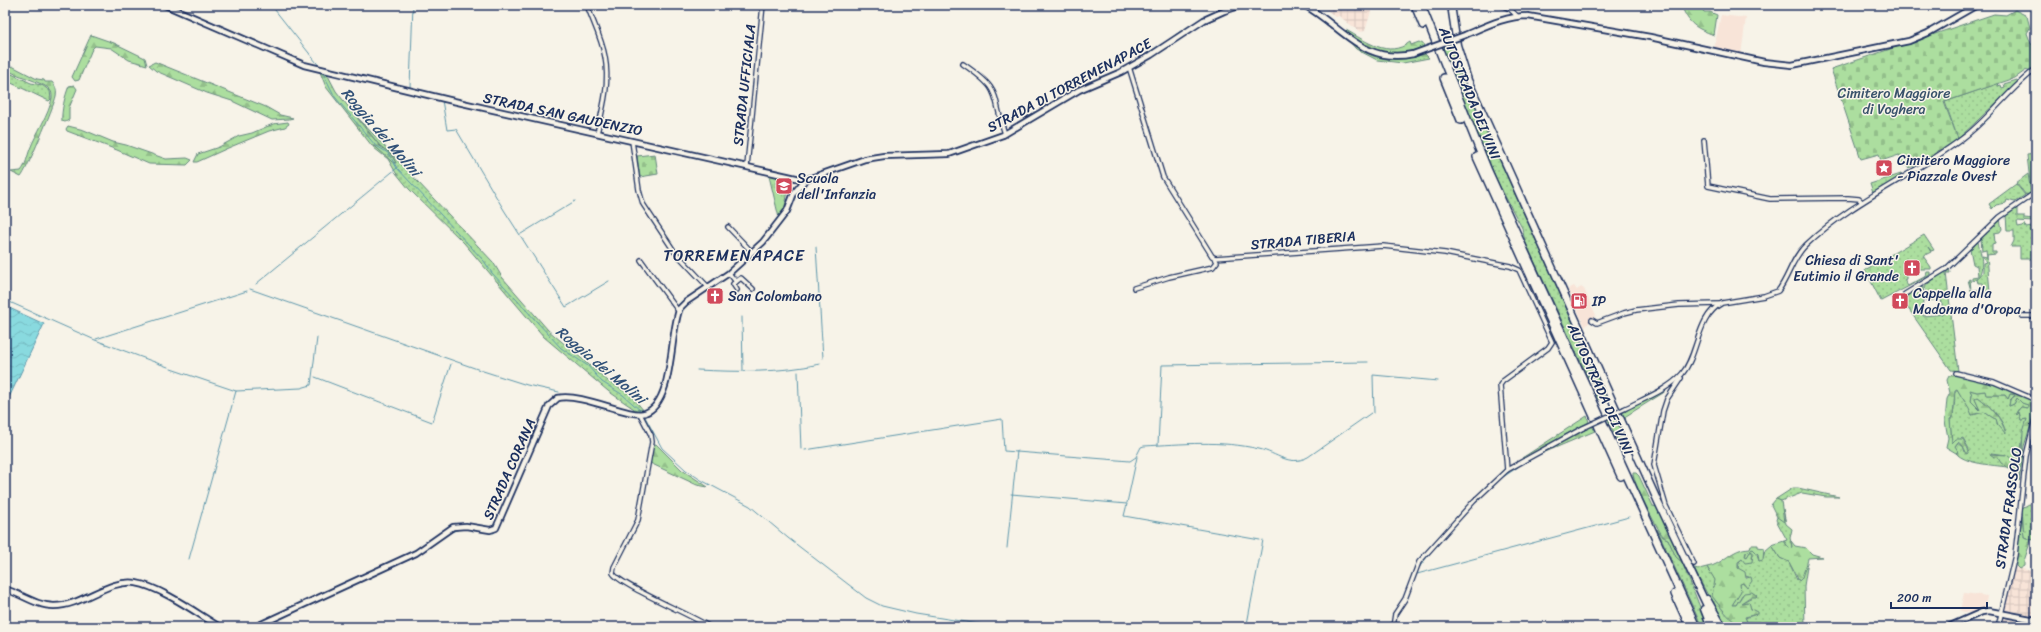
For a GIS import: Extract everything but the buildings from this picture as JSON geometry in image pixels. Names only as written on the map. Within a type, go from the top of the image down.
[{"type":"highway","name":"AUTOSTRADA DEI VINI","points":[[1415,5],[1454,104],[1497,203],[1690,627]]},
{"type":"highway","name":"AUTOSTRADA DEI VINI","points":[[1421,5],[1488,171],[1696,627]]},
{"type":"highway","points":[[1451,5],[1457,45],[1468,80],[1658,502],[1716,627]]},
{"type":"highway","points":[[1700,591],[1699,597],[1712,627]]},
{"type":"highway","points":[[1700,591],[1704,593],[1723,627]]},
{"type":"street","name":"STRADA SAN GAUDENZIO","points":[[165,5],[316,68],[449,100],[805,180]]},
{"type":"street","points":[[587,5],[602,44],[606,69],[604,102],[597,133]]},
{"type":"street","name":"STRADA UFFICIALA","points":[[747,166],[763,5]]},
{"type":"street","name":"STRADA DI TORREMENAPACE","points":[[805,180],[865,159],[884,156],[949,154],[1005,134],[1079,90],[1151,55],[1204,20],[1224,10],[1242,5]]},
{"type":"street","points":[[1304,5],[1364,49],[1389,56],[1413,54],[1501,20],[1517,16],[1538,17],[1650,37],[1764,62],[1792,65],[1909,41],[1928,33],[1974,6]]},
{"type":"street","points":[[1501,5],[1510,9],[1517,16]]},
{"type":"street","points":[[963,64],[986,81],[994,90],[1005,134]]},
{"type":"street","points":[[1129,67],[1165,182],[1217,262],[1213,267],[1169,277],[1134,288]]},
{"type":"street","points":[[1592,320],[1597,323],[1624,313],[1653,308],[1722,303],[1764,296],[1778,291],[1798,253],[1805,245],[1862,202],[1898,182],[1965,137],[2036,69]]},
{"type":"street","points":[[1704,140],[1708,186],[1770,199],[1848,198],[1859,199],[1862,202]]},
{"type":"street","points":[[632,141],[643,204],[674,251],[709,288]]},
{"type":"street","points":[[710,627],[682,611],[621,582],[613,573],[614,567],[638,520],[652,442],[651,435],[642,413],[652,409],[659,401],[669,367],[679,312],[686,302],[709,288],[729,273],[752,252],[777,225],[787,211],[794,193],[805,180]]},
{"type":"street","points":[[2035,192],[2036,222]]},
{"type":"street","points":[[1906,294],[1946,269],[2000,217],[2035,192]]},
{"type":"street","points":[[728,227],[752,252]]},
{"type":"street","name":"STRADA TIBERIA","points":[[1215,258],[1383,246],[1445,253],[1515,268],[1522,273],[1551,339],[1551,345],[1503,381],[1500,385],[1507,470]]},
{"type":"street","points":[[642,260],[679,312]]},
{"type":"street","points":[[729,273],[736,282]]},
{"type":"street","points":[[737,290],[733,284],[741,278],[753,289]]},
{"type":"street","points":[[1694,564],[1664,502],[1654,465],[1662,411],[1667,399],[1683,373],[1707,318],[1722,303]]},
{"type":"street","points":[[2022,316],[2036,316]]},
{"type":"street","points":[[1392,627],[1395,614],[1405,599],[1419,562],[1474,501],[1507,470],[1583,428],[1624,409],[1673,382],[1683,373]]},
{"type":"street","points":[[1956,373],[1994,382],[2036,400]]},
{"type":"street","name":"STRADA CORANA","points":[[256,627],[416,552],[453,527],[466,526],[490,530],[496,528],[549,406],[558,398],[578,398],[642,413]]},
{"type":"street","name":"STRADA FRASSOLO","points":[[1998,627],[2015,555],[2026,456],[2036,415]]},
{"type":"street","points":[[5,589],[19,593],[43,604],[55,606],[67,604],[116,585],[138,584],[162,593],[220,627]]},
{"type":"street","points":[[1948,627],[1982,612],[2001,613],[2036,620]]},
{"type":"shaded area","points":[[1320,5],[1373,5],[1365,31],[1360,32],[1339,16],[1336,17]]},
{"type":"shaded area","points":[[1721,15],[1746,18],[1741,55],[1714,48]]},
{"type":"shaded area","points":[[1574,286],[1577,290],[1581,287],[1584,289],[1596,315],[1585,327],[1568,289]]},
{"type":"shaded area","points":[[2014,567],[2036,572],[2036,616],[2006,610],[2004,606]]},
{"type":"shaded area","points":[[1964,593],[1987,596],[1985,609],[1974,614],[1961,611]]},
{"type":"shaded area","points":[[2002,618],[2036,625],[2036,627],[2000,627]]},
{"type":"green space","points":[[1681,5],[1692,5],[1702,8],[1704,12],[1710,12],[1717,15],[1714,35],[1694,25],[1687,17]]},
{"type":"green space","name":"Cimitero Maggiore di Voghera","points":[[2015,10],[2027,16],[2030,28],[2027,33],[2031,44],[2036,45],[2035,68],[2025,71],[2015,78],[1944,102],[1958,139],[1944,149],[1937,151],[1938,153],[1915,168],[1914,166],[1908,168],[1907,164],[1903,166],[1899,155],[1881,161],[1879,154],[1861,159],[1831,69],[1994,14],[2006,15]]},
{"type":"green space","points":[[1346,30],[1369,43],[1385,49],[1402,47],[1410,42],[1411,45],[1419,42],[1423,44],[1424,47],[1404,52],[1385,53],[1370,47],[1345,33]]},
{"type":"green space","points":[[91,35],[114,43],[145,58],[147,65],[129,60],[111,48],[95,46],[92,49],[79,80],[75,81],[72,77]]},
{"type":"green space","points":[[1350,42],[1368,54],[1386,59],[1414,57],[1425,54],[1429,58],[1403,63],[1377,60],[1356,49]]},
{"type":"green space","points":[[1454,43],[1462,76],[1451,68],[1445,57],[1443,48]]},
{"type":"green space","points":[[155,62],[266,107],[280,115],[293,118],[272,120],[232,101],[207,93],[156,71],[149,65]]},
{"type":"green space","points":[[12,66],[37,79],[44,80],[45,82],[52,82],[56,90],[56,96],[45,125],[21,177],[11,172],[21,171],[24,166],[30,149],[48,111],[52,95],[47,87],[9,71],[8,69]]},
{"type":"green space","points":[[1450,68],[1456,73],[1462,75],[1577,332],[1575,331],[1572,336],[1578,336],[1584,347],[1585,364],[1591,364],[1591,362],[1597,375],[1591,370],[1588,377],[1586,373],[1525,241],[1522,228],[1497,181]]},
{"type":"green space","points":[[5,71],[31,83],[42,85],[50,91],[51,99],[49,101],[5,80]]},
{"type":"green space","points":[[320,72],[326,72],[336,91],[380,146],[391,154],[396,163],[392,162],[375,146],[372,146],[326,87]]},
{"type":"green space","points":[[2017,80],[2018,82],[1958,139],[1945,102],[1999,83],[1998,86],[2001,85],[2002,88],[2005,87],[2004,84]]},
{"type":"green space","points":[[74,85],[77,89],[69,108],[69,120],[65,122],[62,121],[62,113],[66,94],[69,86]]},
{"type":"green space","points":[[358,118],[493,262],[502,277],[548,330],[608,381],[630,394],[644,411],[637,411],[608,391],[544,337],[464,243],[409,189],[396,173],[388,159],[374,148],[373,145],[396,163],[392,155],[380,146]]},
{"type":"green space","points":[[288,122],[289,124],[285,127],[269,131],[194,162],[198,154],[219,147],[239,136],[252,133],[273,124]]},
{"type":"green space","points":[[68,126],[84,130],[113,142],[166,159],[187,158],[192,160],[187,165],[149,164],[67,131],[66,129]]},
{"type":"green space","points":[[655,154],[658,174],[640,177],[637,156]]},
{"type":"green space","points":[[2036,154],[2036,189],[2031,191],[2027,155]]},
{"type":"green space","points":[[771,174],[793,179],[791,185],[777,182],[776,187],[788,191],[784,211],[779,218],[769,176]]},
{"type":"green space","points":[[1901,174],[1901,176],[1873,193],[1870,184]]},
{"type":"green space","points":[[2028,174],[2031,193],[2026,195],[2016,183]]},
{"type":"green space","points":[[2016,184],[2025,195],[2015,202],[2007,200],[2006,203],[1996,205],[1992,209],[1989,204]]},
{"type":"green space","points":[[2017,205],[2017,216],[2024,216],[2024,219],[2034,220],[2033,222],[2017,221],[2018,227],[2025,224],[2026,228],[2035,225],[2034,259],[2020,259],[2020,247],[2011,247],[2014,241],[2014,231],[2007,231],[2006,214]]},
{"type":"green space","points":[[2000,219],[2002,229],[2000,232],[1994,233],[1995,243],[1992,244],[1992,252],[1996,252],[1996,254],[1987,255],[1990,293],[1972,294],[1968,280],[1970,279],[1971,290],[1984,290],[1983,283],[1978,283],[1977,280],[1983,272],[1983,263],[1986,262],[1982,256],[1987,257],[1986,250],[1982,251],[1981,238]]},
{"type":"green space","points":[[1924,235],[1934,250],[1931,251],[1928,247],[1931,252],[1923,256],[1931,269],[1917,269],[1917,264],[1911,264],[1906,268],[1906,279],[1904,280],[1908,286],[1926,276],[1927,272],[1930,272],[1930,275],[1881,301],[1865,270]]},
{"type":"green space","points":[[1978,242],[1982,264],[1980,275],[1977,279],[1972,281],[1972,277],[1978,276],[1977,266],[1973,264],[1970,249]]},
{"type":"green space","points":[[1949,268],[1950,273],[1946,273],[1958,371],[1951,370],[1903,301],[1905,297],[1923,287],[1923,316],[1944,314],[1941,299],[1927,301],[1925,286]]},
{"type":"green space","points":[[1590,370],[1599,377],[1606,398],[1598,399],[1595,393],[1595,386],[1588,377]]},
{"type":"green space","points":[[1953,375],[1995,383],[2036,401],[2036,409],[2024,446],[2019,481],[2019,458],[2022,452],[2023,432],[2027,419],[2021,420],[2019,412],[2017,415],[2016,413],[2021,407],[2028,408],[2028,405],[2022,403],[2017,398],[2014,404],[2009,406],[2010,400],[2015,396],[2014,394],[2010,394],[2008,399],[2005,395],[1986,395],[1985,391],[1977,392],[1970,390],[1972,395],[1971,401],[1980,410],[1975,399],[1978,397],[1987,404],[1999,418],[2006,434],[1998,425],[1996,419],[1986,413],[1984,412],[1972,415],[1957,389],[1955,390],[1953,417],[1950,419],[1952,443],[1956,439],[1963,439],[1969,451],[1967,454],[1963,446],[1958,442],[1955,446],[1958,451],[1956,453],[1946,447],[1948,438],[1945,421],[1947,399],[1950,393],[1947,380],[1949,376]]},
{"type":"green space","points":[[1671,386],[1663,393],[1626,416],[1625,420],[1622,413]]},
{"type":"green space","points":[[1957,389],[1970,407],[1972,415],[1984,412],[1997,419],[1997,424],[2006,433],[1999,417],[1987,404],[1978,397],[1975,399],[1980,410],[1971,401],[1972,395],[1970,390],[1977,392],[1985,391],[1987,395],[2005,395],[2008,399],[2010,394],[2015,395],[2010,400],[2009,406],[2014,404],[2017,398],[2022,403],[2028,405],[2028,408],[2021,407],[2017,411],[2017,415],[2019,412],[2021,420],[2027,419],[2017,470],[2014,457],[2015,463],[2007,455],[1991,453],[2007,467],[1972,462],[1960,457],[1956,453],[1958,453],[1955,447],[1957,443],[1963,446],[1965,452],[1969,449],[1963,438],[1952,443],[1950,420],[1953,418],[1955,399],[1954,393]]},
{"type":"green space","points":[[1614,415],[1626,439],[1622,446],[1618,442],[1608,420]]},
{"type":"green space","points":[[1587,416],[1589,422],[1522,458]]},
{"type":"green space","points":[[1592,426],[1595,431],[1524,461]]},
{"type":"green space","points":[[656,444],[682,470],[708,487],[697,485],[650,463],[653,445]]},
{"type":"green space","points":[[1990,454],[2008,455],[2015,461],[2015,487],[2011,487],[2012,470],[2001,463],[1998,458]]},
{"type":"green space","points":[[1633,473],[1636,473],[1639,476],[1653,506],[1657,507],[1660,511],[1682,562],[1676,557],[1668,539],[1663,536],[1656,524],[1640,494]]},
{"type":"green space","points":[[1793,488],[1839,497],[1826,497],[1802,493],[1781,501],[1776,499]]},
{"type":"green space","points":[[1776,499],[1781,501],[1784,522],[1777,517],[1771,505]]},
{"type":"green space","points":[[2029,504],[2036,505],[2036,540],[2025,537],[2023,532],[2022,508]]},
{"type":"green space","points":[[1783,509],[1786,524],[1792,529],[1790,538],[1791,548],[1788,547],[1784,541],[1787,540],[1776,520],[1777,517],[1785,520]]},
{"type":"green space","points":[[2022,515],[2024,537],[2031,540],[2024,561],[2024,566],[2019,569],[2016,566]]},
{"type":"green space","points":[[1657,529],[1663,537],[1668,539],[1676,557],[1682,562],[1708,627],[1702,627]]},
{"type":"green space","points":[[1784,541],[1789,548],[1792,547],[1791,541],[1795,546],[1806,548],[1812,554],[1822,557],[1808,558],[1802,578],[1799,581],[1789,562],[1780,558],[1772,545]]},
{"type":"green space","points":[[1751,545],[1758,545],[1758,547],[1764,548],[1763,560],[1759,561],[1758,554],[1753,549],[1746,552],[1745,556],[1747,557],[1750,552],[1753,552],[1752,562],[1745,563],[1742,559],[1738,562],[1738,568],[1745,572],[1746,578],[1751,577],[1752,581],[1747,588],[1743,583],[1740,584],[1741,591],[1732,605],[1736,605],[1744,593],[1752,592],[1757,596],[1750,597],[1741,603],[1749,602],[1751,609],[1757,612],[1757,614],[1745,617],[1747,622],[1760,622],[1761,627],[1749,627],[1745,624],[1745,627],[1741,626],[1727,615],[1712,596],[1715,580],[1707,567],[1713,566],[1732,553],[1750,548]]},
{"type":"green space","points":[[1772,545],[1780,558],[1789,562],[1797,580],[1807,566],[1804,586],[1805,627],[1761,627],[1761,623],[1747,622],[1745,618],[1756,614],[1750,607],[1741,603],[1752,597],[1748,594],[1742,595],[1736,605],[1732,605],[1740,592],[1740,584],[1749,584],[1749,577],[1745,576],[1738,568],[1739,562],[1742,559],[1752,560],[1753,554],[1751,551],[1747,557],[1745,556],[1746,552],[1753,549],[1756,550],[1759,561],[1763,558],[1765,551]]},
{"type":"green space","points":[[1689,560],[1694,568],[1699,569],[1707,567],[1715,579],[1715,600],[1739,627],[1725,627]]},
{"type":"water","points":[[5,306],[44,324],[5,406]]},
{"type":"waterway","name":"Roggia dei Molini","points":[[271,5],[320,67]]},
{"type":"waterway","points":[[410,87],[413,5]]},
{"type":"waterway","points":[[1207,16],[1232,6]]},
{"type":"waterway","points":[[1174,36],[1181,31]]},
{"type":"waterway","points":[[1120,70],[1170,39]]},
{"type":"waterway","name":"Roggia dei Molini","points":[[322,71],[335,97],[375,145],[388,153],[397,168],[484,261],[492,273],[561,348],[588,366],[602,382],[623,395],[641,411]]},
{"type":"waterway","points":[[442,100],[447,130],[456,129],[504,210],[566,307],[609,281]]},
{"type":"waterway","points":[[478,109],[544,124]]},
{"type":"waterway","points":[[547,125],[611,139]]},
{"type":"waterway","points":[[256,284],[397,168]]},
{"type":"waterway","points":[[521,234],[575,201]]},
{"type":"waterway","points":[[816,247],[823,358]]},
{"type":"waterway","points":[[250,289],[483,371],[527,385],[559,392]]},
{"type":"waterway","points":[[96,339],[247,291]]},
{"type":"waterway","points":[[5,300],[95,340],[168,367]]},
{"type":"waterway","points":[[742,317],[743,371]]},
{"type":"waterway","points":[[189,559],[236,391],[301,388],[311,385],[317,338]]},
{"type":"waterway","points":[[1158,445],[1162,365],[1368,362]]},
{"type":"waterway","points":[[315,377],[432,422],[451,364]]},
{"type":"waterway","points":[[697,370],[774,370],[820,364]]},
{"type":"waterway","points":[[171,369],[236,391]]},
{"type":"waterway","points":[[798,372],[801,449]]},
{"type":"waterway","points":[[1374,413],[1373,375],[1438,381]]},
{"type":"waterway","points":[[805,450],[1002,419],[1004,451],[1130,461],[1136,457],[1141,447],[1144,446],[1230,444],[1259,449],[1295,461],[1308,457],[1371,413]]},
{"type":"waterway","name":"Roggia dei Molini","points":[[644,415],[662,448],[686,470],[701,480],[750,506],[788,538],[866,598],[882,606],[916,614],[998,627]]},
{"type":"waterway","points":[[1007,548],[1017,451]]},
{"type":"waterway","points":[[1127,503],[1137,457]]},
{"type":"waterway","points":[[1500,479],[1518,467]]},
{"type":"waterway","points":[[451,532],[463,528],[494,533],[499,528],[518,484]]},
{"type":"waterway","points":[[1011,494],[1127,504],[1124,516],[1260,540]]},
{"type":"waterway","points":[[1440,541],[1476,502]]},
{"type":"waterway","points":[[1417,574],[1629,517]]},
{"type":"waterway","points":[[434,543],[448,533]]},
{"type":"waterway","points":[[1247,624],[1263,540]]},
{"type":"waterway","points":[[1418,569],[1433,549]]},
{"type":"waterway","points":[[401,562],[413,557]]},
{"type":"waterway","points":[[1406,600],[1411,587]]},
{"type":"waterway","points":[[1396,618],[1399,611]]},
{"type":"place","name":"Cimitero Maggiore - Piazzale Ovest","points":[[1884,168]]},
{"type":"place","name":"Scuola dell'Infanzia","points":[[784,186]]},
{"type":"place","name":"Chiesa di Sant' Eutimio il Grande","points":[[1912,268]]},
{"type":"place","name":"San Colombano","points":[[715,296]]},
{"type":"place","name":"IP","points":[[1579,301]]},
{"type":"place","name":"Cappella alla Madonna d'Oropa","points":[[1900,301]]},
{"type":"district","name":"TORREMENAPACE","points":[[734,255]]}]
